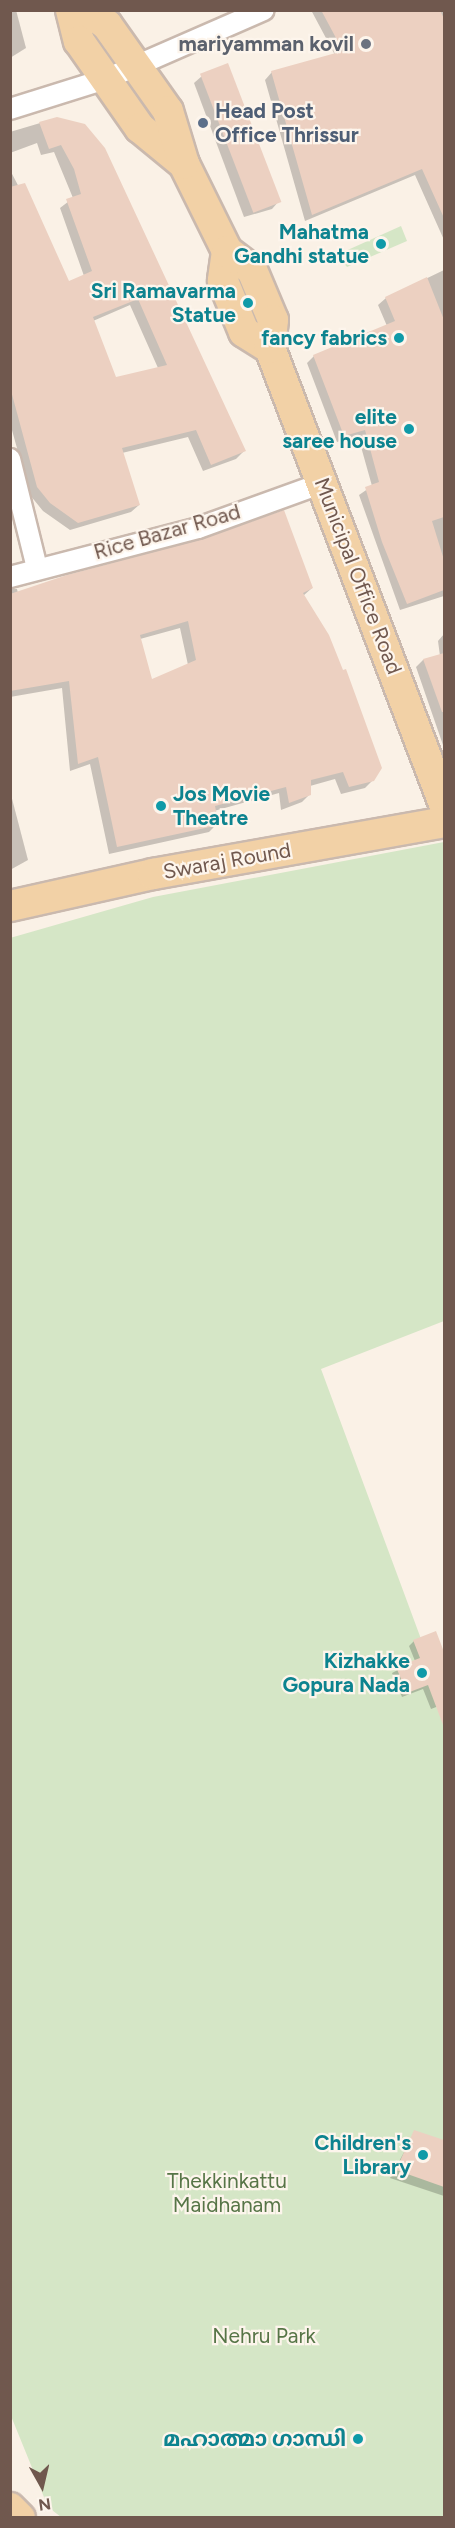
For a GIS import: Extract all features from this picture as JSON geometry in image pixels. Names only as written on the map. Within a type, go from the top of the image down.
[{"type":"main road","name":"Municipal Office Road","points":[[71,10],[79,41],[140,128],[184,164]]},
{"type":"main road","name":"Municipal Office Road","points":[[87,10],[107,25],[168,111],[184,164],[227,251],[223,281],[244,332],[270,348],[444,803]]},
{"type":"main road","name":"Swaraj Round","points":[[10,906],[153,874],[444,822]]},
{"type":"main road","points":[[10,2508],[21,2517]]},
{"type":"street","points":[[10,109],[106,79],[137,66],[227,19],[264,10]]},
{"type":"street","points":[[10,459],[37,568]]},
{"type":"street","name":"Rice Bazar Road","points":[[10,577],[37,568],[198,528],[322,483]]},
{"type":"green space","points":[[401,226],[407,241],[347,267],[342,261],[341,253]]},
{"type":"green space","name":"Thekkinkattu Maidhanam","points":[[444,842],[444,1321],[321,1369],[444,1701],[444,2517],[61,2517],[48,2507],[11,2416],[10,938],[153,897]]},
{"type":"building","points":[[321,10],[440,10],[444,19],[444,218],[422,169],[312,215],[271,71],[343,51]]},
{"type":"building","points":[[228,63],[281,202],[253,213],[200,74]]},
{"type":"building","points":[[57,117],[85,124],[105,148],[246,451],[211,465],[196,430],[122,448],[140,505],[78,523],[50,503],[37,487],[10,387],[10,187],[25,183],[69,281],[92,271],[66,199],[81,194],[74,169],[61,145],[49,149],[39,122]],"holes":[[[138,299],[167,365],[116,377],[93,317]]]},
{"type":"building","points":[[427,277],[444,320],[444,517],[432,521],[444,560],[444,590],[407,604],[382,542],[365,487],[379,482],[365,430],[344,436],[313,355],[395,321],[385,297]]},
{"type":"building","points":[[284,510],[313,588],[303,593],[329,635],[343,670],[346,669],[382,768],[374,781],[349,787],[343,772],[311,780],[311,795],[289,803],[286,787],[215,806],[219,825],[117,847],[98,757],[78,764],[69,681],[10,691],[10,594],[67,575],[202,539]],"holes":[[[188,621],[196,660],[152,679],[140,635]]]},
{"type":"building","points":[[444,653],[444,712],[442,712],[423,659]]},
{"type":"building","name":"Kizhakke Gopura Nada","points":[[436,1631],[444,1652],[443,1725],[428,1685],[407,1693],[396,1667],[420,1658],[413,1640]]},
{"type":"building","name":"Children's Library","points":[[414,2130],[444,2140],[444,2187],[396,2170]]},
{"type":"place","name":"mariyamman kovil","points":[[366,44]]},
{"type":"place","name":"Head Post Office Thrissur","points":[[203,123]]},
{"type":"place","name":"Mahatma Gandhi statue","points":[[381,244]]},
{"type":"place","name":"Sri Ramavarma Statue","points":[[248,303]]},
{"type":"place","name":"fancy fabrics","points":[[399,338]]},
{"type":"place","name":"elite saree house","points":[[409,429]]},
{"type":"place","name":"Jos Movie Theatre","points":[[161,806]]},
{"type":"place","name":"Kizhakke Gopura Nada","points":[[422,1673]]},
{"type":"place","name":"Children's Library","points":[[423,2155]]},
{"type":"place","name":"മഹാത്മാ ഗാന്ധി","points":[[358,2439]]},
{"type":"park label","name":"Nehru Park","points":[[264,2336]]}]
